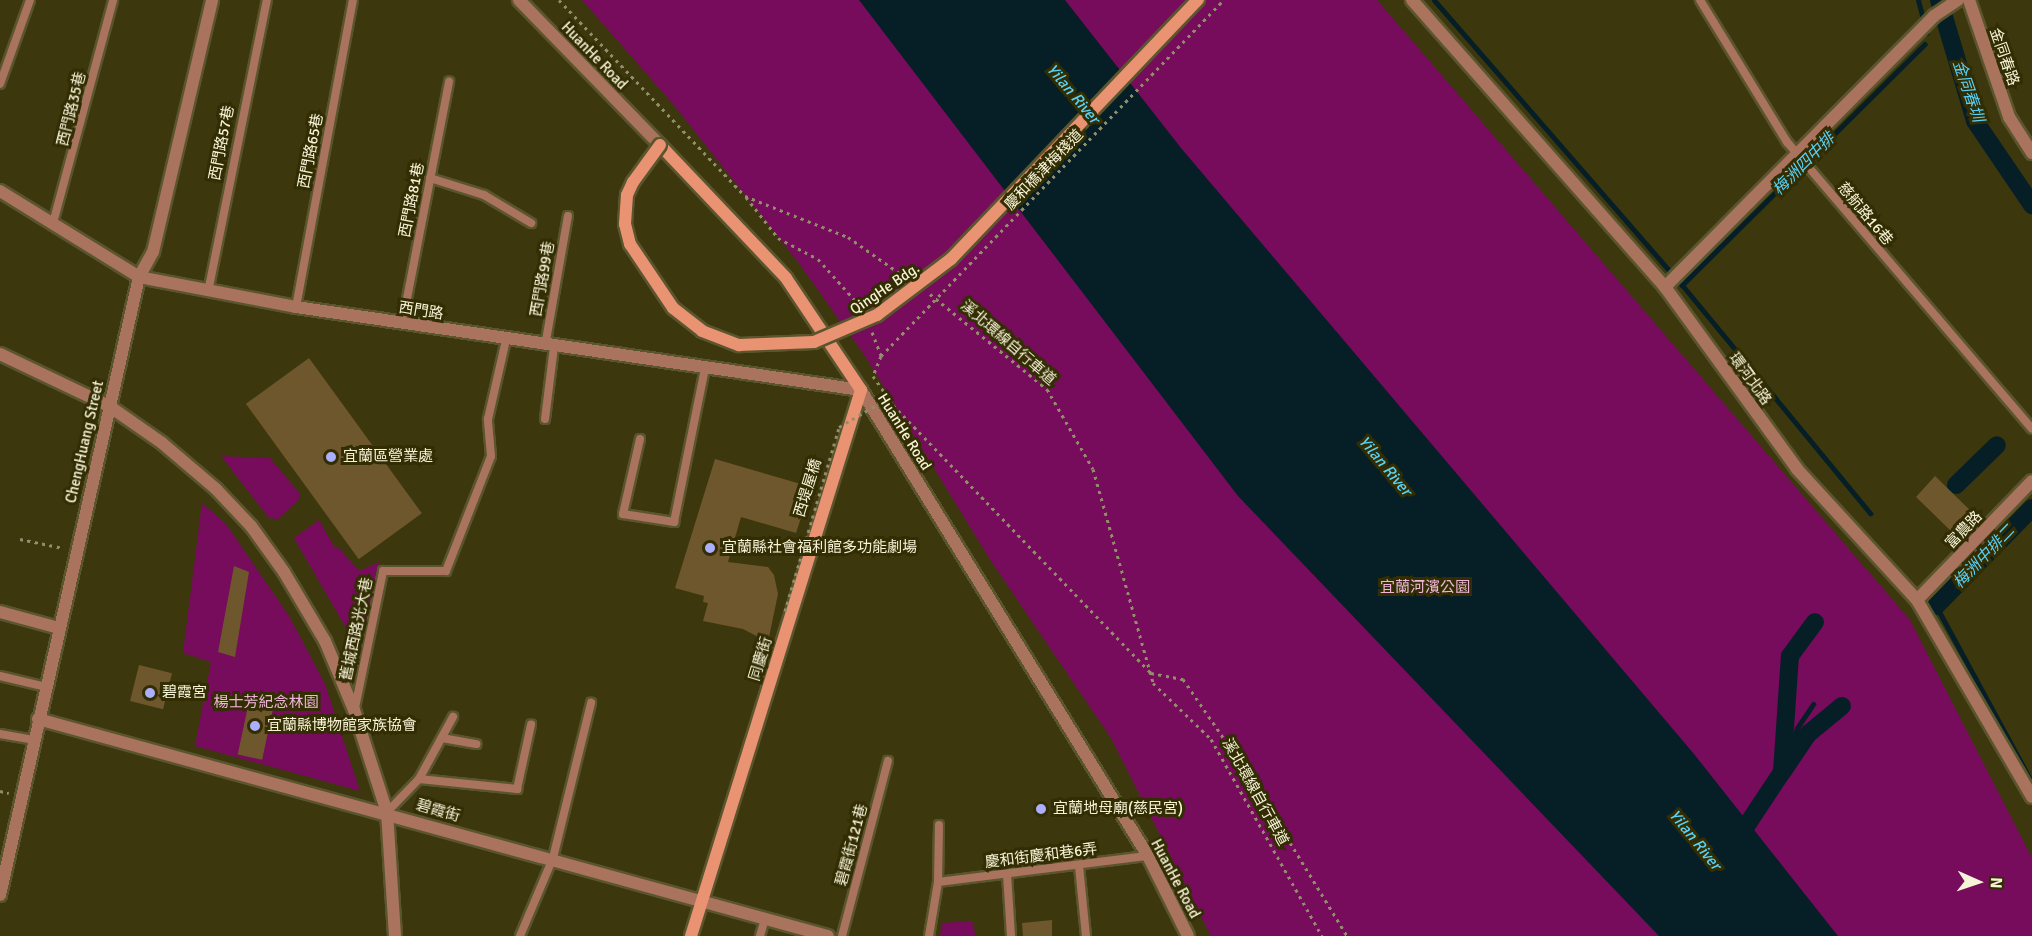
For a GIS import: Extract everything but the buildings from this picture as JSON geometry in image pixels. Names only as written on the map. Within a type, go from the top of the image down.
[{"type":"street","name":"ChengHuang Street","points":[[0,895],[33,740],[139,277],[153,252],[212,0]]},
{"type":"street","name":"HuanHe Road","points":[[519,0],[786,278],[861,390],[1148,856],[1188,936]]},
{"type":"street","name":"QingHe Bdg.","points":[[660,145],[633,182],[627,195],[625,224],[630,244],[673,308],[702,331],[739,345],[814,342],[877,315],[951,259],[1198,0]]},
{"type":"street","name":"環河北路","points":[[1412,0],[1665,286],[1797,469],[1917,600],[2032,797]]},
{"type":"street","points":[[1665,286],[1934,15],[1958,0]]},
{"type":"street","name":"金同春路","points":[[1969,0],[2009,117],[2032,153]]},
{"type":"street","name":"西門路","points":[[0,191],[139,277],[208,292],[402,324],[861,390]]},
{"type":"street","points":[[0,354],[109,406],[162,443],[216,489],[251,526],[284,572],[325,640],[354,710],[387,812],[395,936]]},
{"type":"street","name":"同慶街","points":[[691,936],[861,390]]},
{"type":"street","name":"富農路","points":[[1917,600],[2032,481]]},
{"type":"street","points":[[0,612],[59,628]]},
{"type":"street","name":"碧霞街","points":[[38,719],[387,812],[828,936]]},
{"type":"lane","points":[[0,84],[30,0]]},
{"type":"lane","name":"西門路35巷","points":[[53,223],[113,0]]},
{"type":"lane","name":"西門路57巷","points":[[208,292],[267,0]]},
{"type":"lane","name":"西門路65巷","points":[[296,307],[353,0]]},
{"type":"lane","name":"慈航路16巷","points":[[1700,0],[1797,154],[2032,429]]},
{"type":"lane","name":"西門路81巷","points":[[402,324],[449,82]]},
{"type":"lane","points":[[430,178],[484,195],[531,223]]},
{"type":"lane","name":"西門路99巷","points":[[545,419],[550,346],[568,216]]},
{"type":"lane","name":"舊城西路光大巷","points":[[354,710],[383,571],[446,571],[491,456],[488,419],[506,340]]},
{"type":"lane","points":[[640,439],[623,514],[674,522],[705,368]]},
{"type":"lane","points":[[0,676],[46,687]]},
{"type":"lane","points":[[520,936],[554,858],[591,703]]},
{"type":"lane","points":[[387,812],[419,779],[453,717]]},
{"type":"lane","points":[[419,779],[517,789],[531,724]]},
{"type":"lane","points":[[0,734],[33,740]]},
{"type":"lane","points":[[442,738],[476,744]]},
{"type":"lane","name":"碧霞街121巷","points":[[842,936],[888,761]]},
{"type":"lane","points":[[929,936],[938,882],[939,825]]},
{"type":"lane","name":"慶和街慶和巷6弄","points":[[938,882],[1148,856]]},
{"type":"lane","points":[[1079,866],[1086,936]]},
{"type":"lane","points":[[1007,874],[1011,936]]},
{"type":"lane","points":[[760,936],[765,918]]},
{"type":"path","points":[[559,0],[745,196],[778,238],[818,259],[861,307],[865,316]]},
{"type":"path","name":"慶和橋津梅棧道","points":[[881,356],[1224,0]]},
{"type":"path","points":[[745,196],[848,237],[912,282]]},
{"type":"path","name":"溪北環線自行車道","points":[[922,288],[1047,389],[1093,469],[1153,683],[1211,739],[1322,936]]},
{"type":"path","points":[[869,327],[881,356],[873,376],[888,398],[1151,673],[1183,679],[1247,772],[1347,936]]},
{"type":"path","name":"西堤屋橋","points":[[785,611],[839,427],[888,398]]},
{"type":"path","points":[[20,539],[76,551]]},
{"type":"green space","name":"宜蘭河濱公園","points":[[582,0],[1377,0],[1910,620],[2032,858],[2032,936],[1211,936],[1111,738],[991,561],[865,356],[798,262],[673,104]]},
{"type":"green space","points":[[221,456],[270,458],[300,494],[298,501],[278,519],[269,518]]},
{"type":"green space","name":"楊士芳紀念林園","points":[[202,503],[226,524],[289,616],[325,684],[360,791],[195,746],[211,662],[183,653]]},
{"type":"green space","points":[[319,520],[335,548],[338,547],[359,571],[379,562],[360,652],[294,538]]},
{"type":"green space","points":[[972,921],[976,936],[940,936],[942,923]]},
{"type":"water","name":"Yilan River","points":[[859,0],[1065,0],[1181,148],[1694,754],[1838,936],[1659,936],[1238,496]]},
{"type":"waterway","points":[[1434,0],[1682,285],[1870,513]]},
{"type":"waterway","name":"梅洲四中排","points":[[1918,0],[1927,33]]},
{"type":"waterway","name":"金同春圳","points":[[1939,0],[1975,121],[2032,205]]},
{"type":"waterway","name":"梅洲四中排","points":[[1682,285],[1925,44]]},
{"type":"waterway","points":[[1956,485],[1997,445]]},
{"type":"waterway","name":"梅洲中排二","points":[[1936,606],[2032,508]]},
{"type":"waterway","points":[[1936,606],[2032,783]]},
{"type":"waterway","points":[[1735,843],[1782,772],[1790,656],[1815,622]]},
{"type":"waterway","points":[[1782,772],[1797,728],[1813,704]]},
{"type":"waterway","name":"梅洲中排二","points":[[1783,771],[1808,734],[1842,706]]},
{"type":"place","name":"宜蘭區營業處","points":[[331,457]]},
{"type":"place","name":"宜蘭縣社會福利館多功能劇場","points":[[710,548]]},
{"type":"place","name":"碧霞宮","points":[[150,693]]},
{"type":"place","name":"宜蘭縣博物館家族協會","points":[[255,726]]},
{"type":"place","name":"宜蘭地母廟(慈民宮)","points":[[1041,809]]}]
